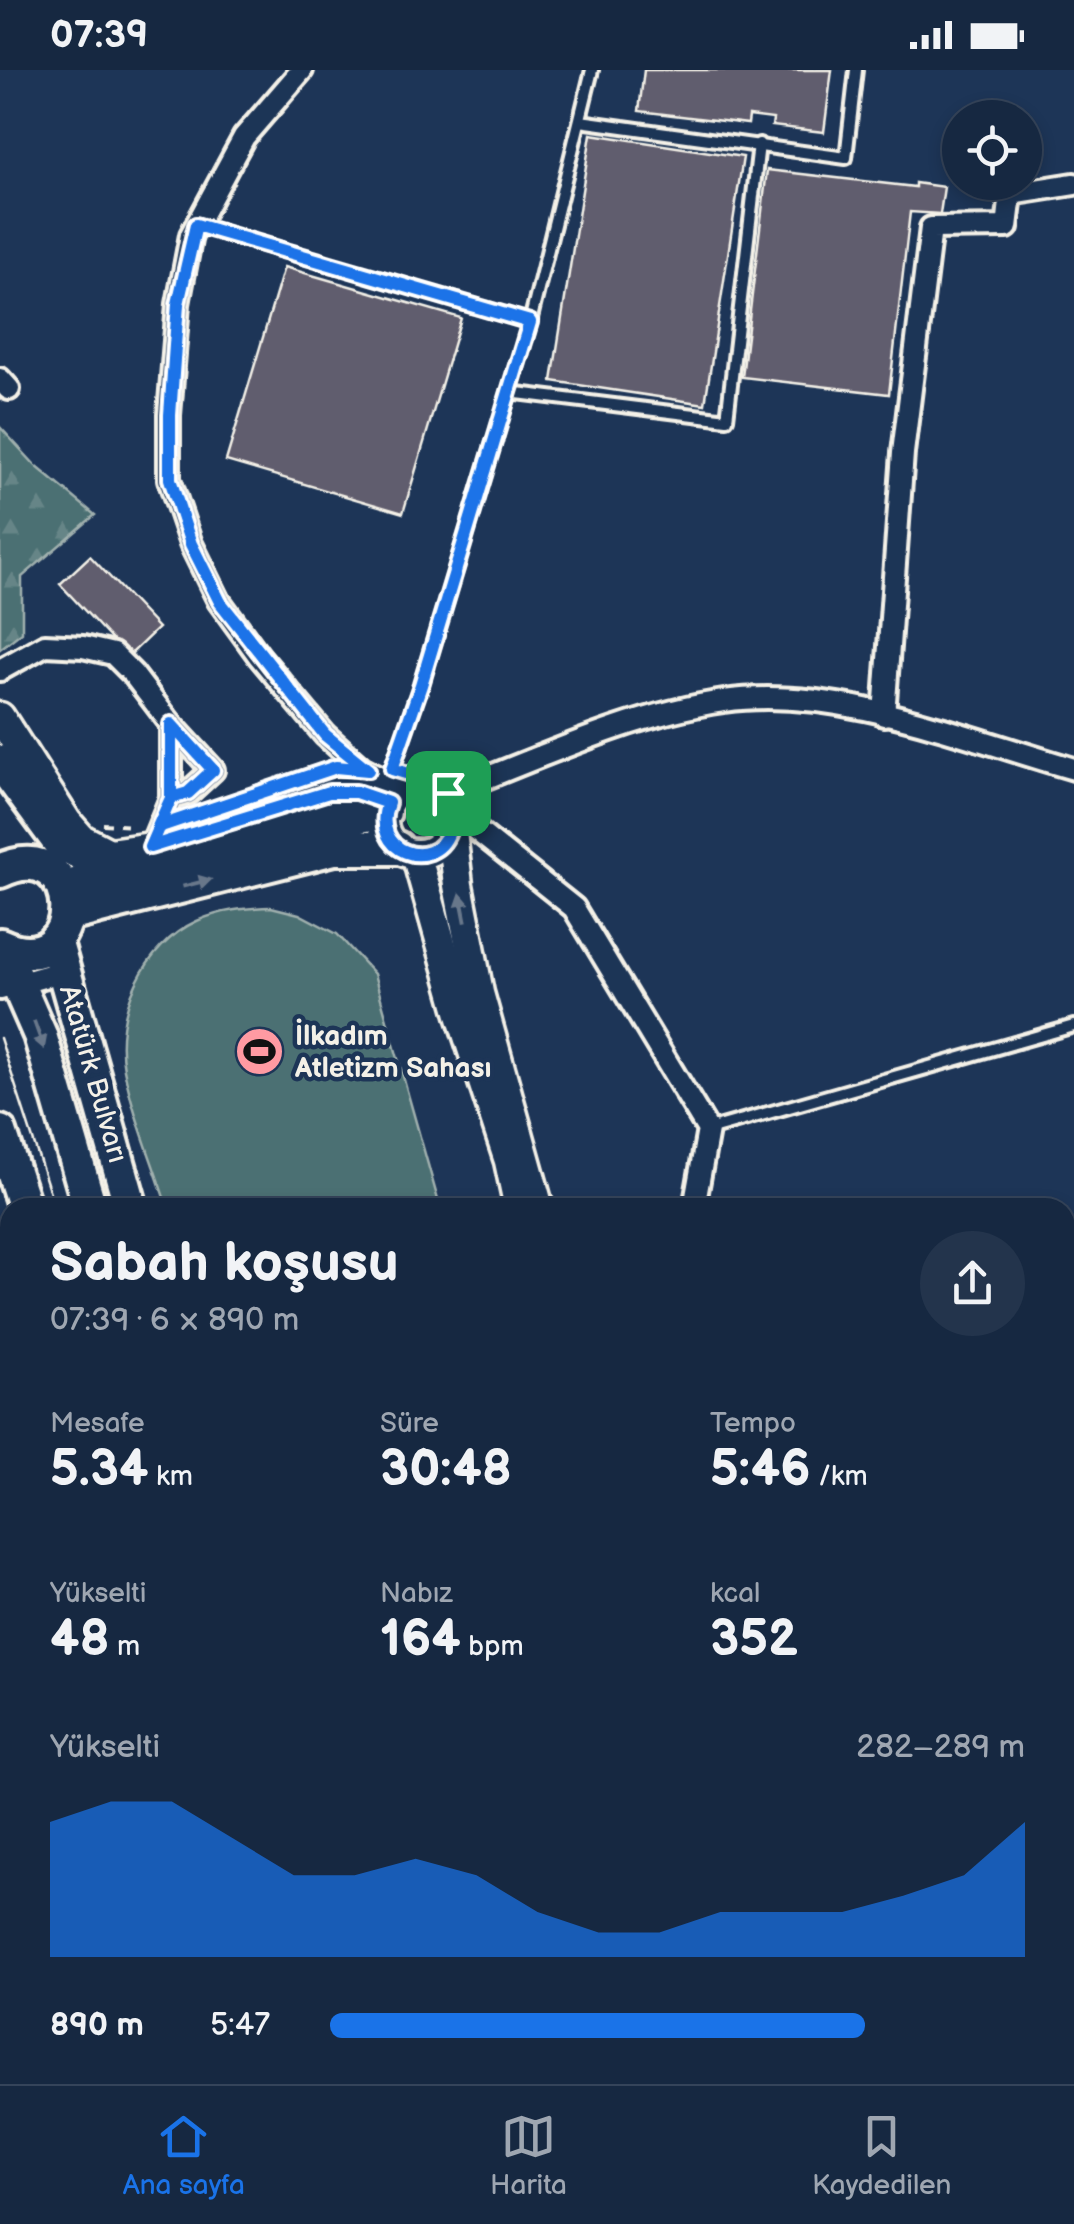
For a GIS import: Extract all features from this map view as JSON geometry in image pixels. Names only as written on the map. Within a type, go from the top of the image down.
[{"type":"main road","points":[[0,762],[58,842],[132,875]]},
{"type":"main road","name":"Atatürk Bulvarı","points":[[0,790],[59,916],[128,1198]]},
{"type":"main road","points":[[59,916],[132,875],[336,820],[398,798]]},
{"type":"main road","points":[[59,916],[334,848],[406,851]]},
{"type":"main road","points":[[0,871],[14,864],[59,916]]},
{"type":"main road","name":"Atatürk Bulvarı","points":[[59,916],[29,952],[0,946],[9,986],[40,1036],[87,1198]]},
{"type":"main road","points":[[0,1132],[22,1198]]},
{"type":"street","points":[[302,70],[244,137],[196,225],[178,304],[170,479],[191,544],[220,602],[325,735],[398,798]]},
{"type":"street","points":[[884,715],[903,453],[931,228],[1007,227],[1011,194],[1074,184]]},
{"type":"street","points":[[0,670],[44,646],[83,646],[113,654],[213,770],[188,793],[171,798]]},
{"type":"street","points":[[537,1198],[479,993],[458,885],[448,793],[652,717],[724,701],[791,698],[884,715],[1074,770]]},
{"type":"street","points":[[0,717],[67,822],[82,839],[109,853],[154,837],[329,792],[398,798],[427,788],[449,813],[460,817],[574,908],[708,1130],[696,1198]]},
{"type":"street","points":[[154,837],[171,798],[171,724]]},
{"type":"street","points":[[398,798],[385,832],[406,851],[509,1162],[516,1198]]},
{"type":"street","points":[[406,851],[436,848],[448,833],[449,813]]},
{"type":"street","points":[[9,986],[59,916]]},
{"type":"lane","points":[[398,798],[392,769],[530,322],[592,70]]},
{"type":"lane","points":[[580,120],[846,158],[856,70]]},
{"type":"lane","points":[[509,392],[726,419],[759,144]]},
{"type":"lane","points":[[196,225],[530,322]]},
{"type":"lane","points":[[708,1130],[1074,1026]]},
{"type":"path","points":[[99,824],[154,837]]},
{"type":"green space","points":[[0,427],[36,466],[95,515],[22,577],[22,632],[0,649]]},
{"type":"green space","name":"İlkadım Atletizm Sahası","points":[[271,907],[299,914],[337,934],[374,974],[437,1198],[164,1198],[124,1069],[123,1026],[128,1004],[148,964],[178,932],[215,914]]},
{"type":"building","points":[[644,70],[832,70],[824,132],[772,126],[773,119],[749,116],[748,124],[639,111]]},
{"type":"building","points":[[591,134],[743,157],[705,404],[552,381]]},
{"type":"building","points":[[767,170],[942,187],[940,214],[910,212],[889,394],[742,377]]},
{"type":"building","points":[[284,267],[461,318],[403,513],[226,461]]},
{"type":"building","points":[[90,556],[158,628],[132,653],[112,640],[60,584]]},
{"type":"tram line","points":[[0,1038],[52,1198]]},
{"type":"place","name":"İlkadım Atletizm Sahası","points":[[260,1052]]},
{"type":"route","points":[[448,793],[436,782],[392,769],[530,322],[196,225],[178,304],[170,479],[191,544],[220,602],[325,735],[368,770],[336,767],[158,827],[171,798],[171,724],[213,770],[188,793],[171,798],[160,820],[150,847],[329,792],[356,792],[388,803],[383,822],[397,848],[426,853],[443,842],[448,833],[448,793]]}]
